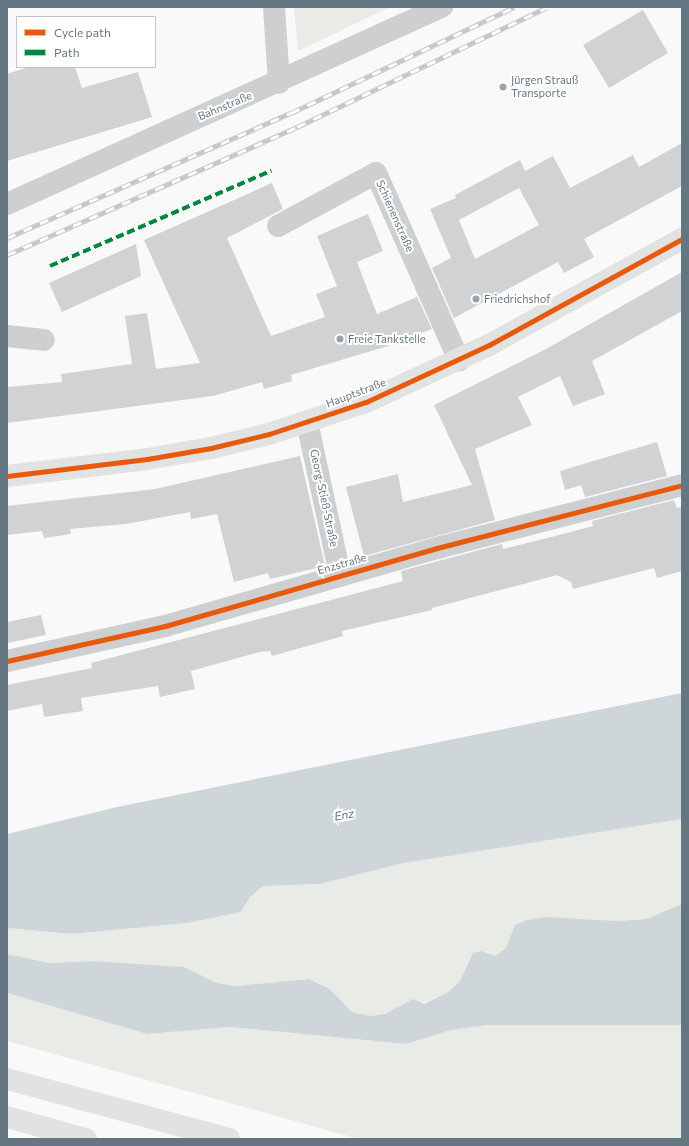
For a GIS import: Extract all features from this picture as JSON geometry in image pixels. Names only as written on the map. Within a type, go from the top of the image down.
[{"type":"street","points":[[274,7],[279,84]]},
{"type":"street","name":"Bahnstraße","points":[[7,204],[135,144],[279,84],[442,7]]},
{"type":"street","name":"Schienenstraße","points":[[278,226],[376,173],[459,360]]},
{"type":"street","name":"Hauptstraße","points":[[7,476],[147,459],[211,448],[307,422],[366,402],[459,360],[682,239]]},
{"type":"street","points":[[7,336],[44,340]]},
{"type":"street","name":"Georg-Stieß-Straße","points":[[307,422],[340,575]]},
{"type":"street","name":"Enzstraße","points":[[7,662],[165,626],[340,575],[682,485]]},
{"type":"street","points":[[7,1079],[230,1139]]},
{"type":"street","points":[[7,1117],[86,1139]]},
{"type":"shaded area","points":[[294,7],[390,7],[298,51]]},
{"type":"shaded area","points":[[682,819],[682,904],[646,919],[619,921],[547,917],[515,925],[506,949],[495,956],[482,951],[473,953],[460,981],[447,993],[434,1000],[398,1008],[385,1014],[370,1016],[352,1012],[330,989],[309,979],[236,986],[217,983],[184,967],[92,961],[50,963],[7,954],[7,928],[72,934],[187,923],[241,912],[250,897],[263,886],[320,884],[404,863]]},
{"type":"shaded area","points":[[7,993],[147,1034],[230,1027],[406,1044],[451,1030],[489,1025],[682,1025],[682,1139],[359,1139],[7,1041]]},
{"type":"water","name":"Enz","points":[[682,693],[682,819],[404,863],[320,884],[263,886],[250,897],[241,912],[187,923],[72,934],[7,928],[7,834],[117,807]]},
{"type":"water","points":[[682,904],[682,1025],[489,1025],[451,1030],[406,1044],[230,1027],[147,1034],[7,993],[7,954],[50,963],[92,961],[184,967],[217,983],[236,986],[309,979],[330,989],[352,1012],[370,1016],[385,1014],[413,999],[424,1004],[447,993],[460,981],[473,953],[482,951],[495,956],[506,948],[515,925],[527,920],[547,917],[619,921],[646,919]]},
{"type":"building","points":[[643,10],[668,53],[609,88],[583,45]]},
{"type":"building","points":[[26,68],[75,68],[82,88],[138,72],[152,117],[7,161],[7,74]]},
{"type":"building","points":[[682,143],[682,186],[584,239],[594,257],[564,273],[558,262],[454,318],[432,268],[451,258],[430,209],[456,198],[455,195],[520,160],[525,171],[553,156],[570,188],[633,155],[639,167]],"holes":[[[519,188],[539,225],[475,259],[459,220]]]},
{"type":"building","points":[[272,183],[283,209],[227,238],[271,336],[325,317],[316,294],[337,286],[317,236],[368,214],[383,251],[357,262],[377,314],[417,297],[432,329],[388,346],[291,375],[292,381],[264,389],[262,382],[213,396],[7,423],[7,387],[62,382],[61,374],[132,364],[125,316],[147,313],[156,369],[200,363],[144,240]]},
{"type":"building","points":[[136,244],[141,276],[62,312],[49,283]]},
{"type":"building","points":[[682,272],[682,311],[592,361],[605,394],[573,406],[560,376],[518,397],[532,425],[475,449],[495,520],[364,556],[346,487],[398,474],[403,502],[472,485],[434,405],[546,349]]},
{"type":"building","points":[[657,442],[667,476],[585,497],[581,485],[565,490],[560,471]]},
{"type":"building","points":[[300,456],[325,566],[270,579],[268,573],[234,582],[217,514],[191,519],[190,512],[126,524],[70,529],[71,534],[44,538],[42,531],[7,535],[7,506],[155,489]]},
{"type":"building","points":[[674,500],[677,508],[682,507],[682,571],[657,578],[654,568],[573,589],[571,582],[557,575],[432,608],[432,610],[342,631],[343,636],[272,656],[270,651],[260,652],[191,671],[195,689],[160,697],[158,686],[81,698],[83,711],[44,717],[42,704],[7,711],[7,685],[92,668],[91,663],[403,581],[401,571],[502,544],[503,549],[559,535],[593,526],[592,521]]},
{"type":"building","points":[[41,615],[46,635],[7,643],[7,622]]},
{"type":"railway","points":[[7,238],[291,113],[514,7]]},
{"type":"railway","points":[[7,255],[297,127],[547,7]]},
{"type":"marked path","points":[[50,266],[271,171]]},
{"type":"cycle path","points":[[7,476],[147,459],[211,448],[269,434],[366,402],[489,345],[682,239]]},
{"type":"cycle path","points":[[7,661],[165,626],[437,548],[682,485]]},
{"type":"place","name":"Jürgen Strauß Transporte","points":[[503,87]]},
{"type":"place","name":"Friedrichshof","points":[[476,299]]},
{"type":"place","name":"Freie Tankstelle","points":[[340,339]]}]
